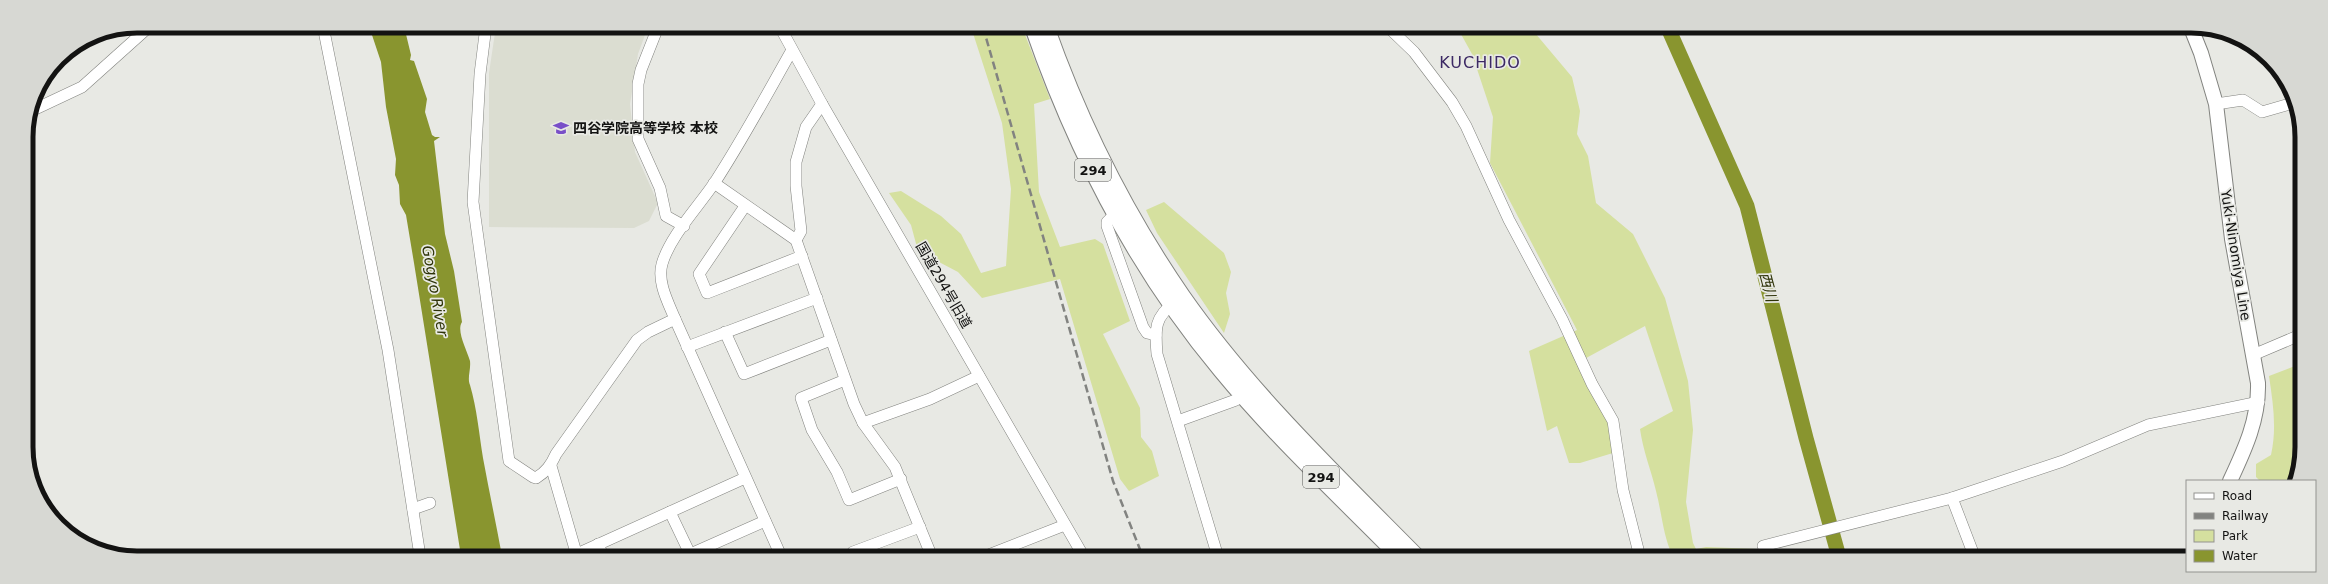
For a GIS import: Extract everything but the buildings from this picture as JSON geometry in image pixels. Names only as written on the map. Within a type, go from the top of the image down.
[{"type":"highway","name":"294","points":[[1035,33],[1064,108],[1114,215],[1177,300],[1290,426],[1411,551]]},
{"type":"highway","name":"294","points":[[1048,33],[1062,72],[1096,151],[1177,300],[1220,369],[1286,442],[1394,551]]},
{"type":"main road","name":"Yuki-Ninomiya Line","points":[[2193,33],[2201,53],[2216,104],[2232,240],[2253,355],[2259,402],[2251,434],[2230,480]]},
{"type":"street","points":[[38,108],[82,87],[142,33]]},
{"type":"street","points":[[324,33],[388,350],[419,551]]},
{"type":"street","points":[[485,33],[480,74],[473,202],[509,461],[536,478],[551,466],[556,454],[629,350],[648,332],[675,319]]},
{"type":"street","points":[[655,33],[641,70],[638,84],[638,139],[660,188],[666,216],[684,226]]},
{"type":"street","name":"国道294号旧道","points":[[783,33],[822,104],[1080,551]]},
{"type":"street","points":[[1394,33],[1414,52],[1452,102],[1466,126],[1509,220],[1562,319],[1592,384],[1614,421],[1623,490],[1638,551]]},
{"type":"street","points":[[779,551],[675,319],[663,286],[662,265],[672,244],[714,183],[792,50]]},
{"type":"street","points":[[2216,104],[2242,100],[2262,112],[2290,104]]},
{"type":"street","points":[[796,240],[802,231],[796,186],[796,162],[806,127],[822,104]]},
{"type":"street","points":[[714,183],[796,240],[845,380],[863,423],[895,467],[930,551]]},
{"type":"street","points":[[745,206],[699,274],[707,292],[802,256]]},
{"type":"street","points":[[1114,215],[1107,222],[1107,226],[1143,327],[1147,332],[1156,335]]},
{"type":"street","points":[[687,347],[817,298]]},
{"type":"street","points":[[1177,300],[1158,318],[1156,335],[1160,370],[1178,421],[1216,551]]},
{"type":"street","points":[[725,332],[744,374],[831,340]]},
{"type":"street","points":[[2253,355],[2295,337]]},
{"type":"street","points":[[863,423],[930,398],[979,376]]},
{"type":"street","points":[[845,380],[801,398],[812,430],[837,472],[849,500],[901,479]]},
{"type":"street","points":[[1178,421],[1236,400],[1242,395]]},
{"type":"street","points":[[1763,546],[1952,498],[2063,461],[2148,425],[2259,402]]},
{"type":"street","points":[[551,466],[576,551]]},
{"type":"street","points":[[585,551],[745,478]]},
{"type":"street","points":[[1952,498],[1972,551]]},
{"type":"street","points":[[413,509],[430,503]]},
{"type":"street","points":[[670,512],[687,551]]},
{"type":"street","points":[[700,551],[765,521]]},
{"type":"street","points":[[998,551],[1065,525]]},
{"type":"street","points":[[856,551],[920,527]]},
{"type":"street","points":[[598,544],[601,551]]},
{"type":"shaded area","name":"四谷学院高等学校 本校","points":[[495,33],[646,33],[638,54],[630,104],[635,152],[658,203],[649,221],[634,228],[489,227],[489,73]]},
{"type":"green space","points":[[973,33],[1024,33],[1050,99],[1034,104],[1039,192],[1060,247],[1095,239],[1103,244],[1130,321],[1103,334],[1140,408],[1141,437],[1152,451],[1159,476],[1129,491],[1120,479],[1060,279],[982,298],[958,272],[918,251],[911,225],[889,193],[901,191],[941,216],[961,234],[981,273],[1006,266],[1011,189],[1002,123]]},
{"type":"green space","points":[[1460,33],[1535,33],[1572,77],[1580,111],[1577,134],[1588,156],[1596,203],[1633,234],[1665,298],[1688,381],[1693,430],[1686,502],[1693,543],[1696,549],[1706,547],[1757,549],[1758,551],[1671,551],[1640,429],[1673,411],[1645,326],[1577,363],[1609,423],[1613,453],[1580,463],[1569,463],[1557,426],[1547,431],[1529,351],[1577,330],[1490,163],[1493,117],[1472,54]]},
{"type":"green space","points":[[1164,202],[1224,253],[1231,272],[1226,293],[1230,314],[1224,333],[1157,233],[1146,210]]},
{"type":"green space","points":[[2295,366],[2295,447],[2290,480],[2259,480],[2256,477],[2256,464],[2271,455],[2273,445],[2273,406],[2269,376]]},
{"type":"water","name":"Gogyo River","points":[[371,33],[406,33],[411,55],[410,60],[414,61],[427,99],[425,112],[432,135],[435,137],[440,137],[434,141],[445,234],[454,271],[462,322],[460,330],[470,361],[469,382],[476,412],[483,458],[501,551],[460,551],[406,215],[400,204],[399,185],[395,175],[396,159],[386,107],[381,62]]},
{"type":"waterway","name":"西川","points":[[1670,33],[1747,206],[1806,438],[1837,551]]},
{"type":"railway","points":[[985,33],[1113,481],[1141,551]]},
{"type":"place","name":"四谷学院高等学校 本校","points":[[561,128]]},
{"type":"district","name":"KUCHIDO","points":[[1480,62]]}]
